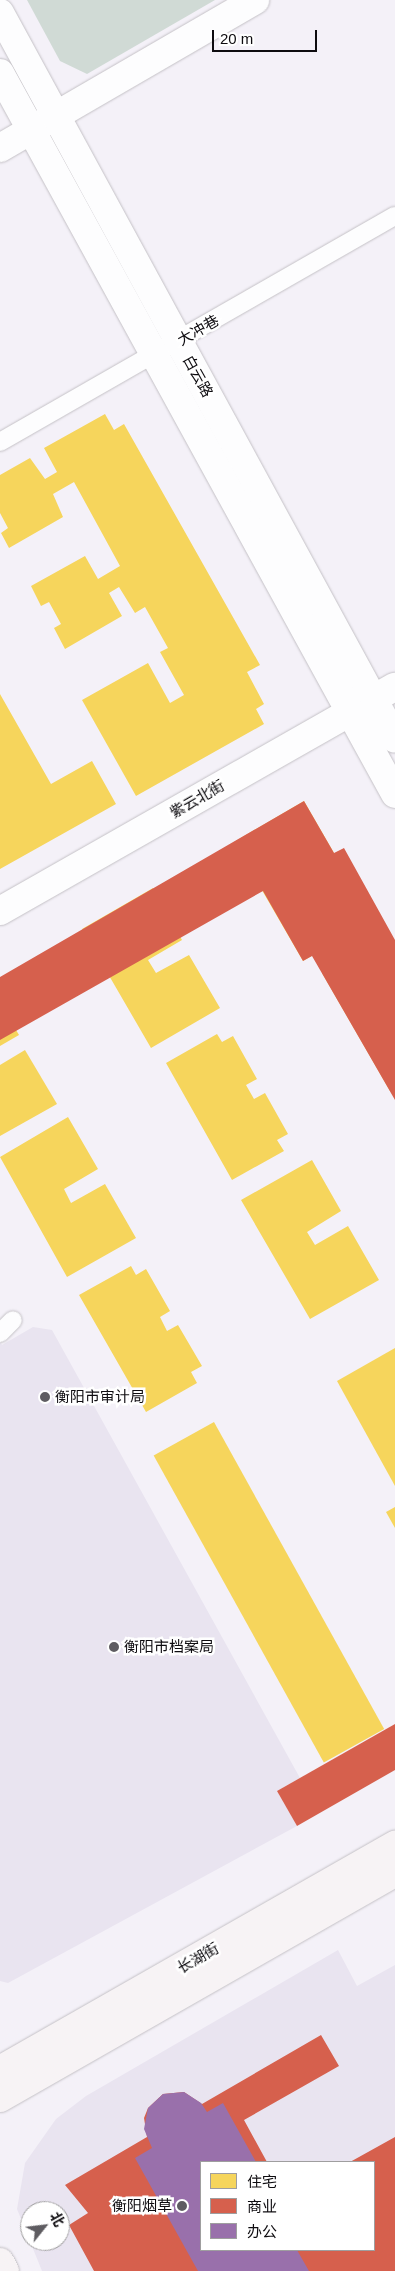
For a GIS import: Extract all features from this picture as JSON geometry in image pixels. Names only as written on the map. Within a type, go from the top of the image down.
[{"type":"main road","name":"长湖街","points":[[0,2070],[395,1845]]},
{"type":"main road","name":"长湖街","points":[[0,2098],[395,1873]]},
{"type":"main road","points":[[0,2262],[5,2271]]},
{"type":"street","points":[[0,148],[255,0]]},
{"type":"street","name":"白云路","points":[[0,13],[395,739]]},
{"type":"street","name":"白云路","points":[[0,73],[154,355],[373,700],[395,794]]},
{"type":"street","name":"紫云北街","points":[[0,911],[373,700]]},
{"type":"lane","name":"大冲巷","points":[[0,442],[395,216]]},
{"type":"lane","points":[[0,1333],[13,1320]]},
{"type":"shaded area","points":[[27,0],[215,0],[87,74],[60,61]]},
{"type":"shaded area","name":"衡阳市档案局","points":[[33,1327],[52,1330],[300,1778],[277,1791],[297,1826],[8,1983],[0,1981],[0,1342],[2,1345]]},
{"type":"shaded area","points":[[338,1950],[357,1986],[395,1965],[395,2271],[42,2271],[34,2251],[70,2251],[70,2201],[20,2201],[20,2216],[17,2209],[25,2163],[56,2119],[86,2096]]},
{"type":"building: 住宅","points":[[105,414],[114,430],[124,424],[260,665],[247,672],[264,704],[256,709],[264,724],[136,796],[82,700],[148,663],[170,703],[184,695],[160,652],[168,648],[145,607],[135,613],[119,587],[109,593],[122,616],[65,649],[54,628],[61,624],[49,602],[41,606],[31,586],[85,556],[98,579],[120,566],[74,482],[53,494],[63,517],[9,548],[1,533],[8,528],[0,513],[0,475],[30,458],[45,479],[57,472],[44,448]]},
{"type":"building: 住宅","points":[[0,694],[51,784],[92,761],[116,804],[0,869]]},
{"type":"building: 住宅","points":[[304,801],[334,853],[300,873],[308,887],[341,867],[372,921],[303,961],[234,842]]},
{"type":"building: 住宅","points":[[153,888],[182,940],[148,960],[156,973],[189,955],[220,1008],[151,1048],[82,929]]},
{"type":"building: 住宅","points":[[379,942],[384,950],[395,944],[395,1088],[390,1091],[322,973]]},
{"type":"building: 住宅","points":[[0,1003],[19,1035],[0,1046]]},
{"type":"building: 住宅","points":[[217,1034],[222,1042],[233,1036],[257,1079],[246,1085],[254,1099],[265,1093],[288,1134],[277,1140],[284,1151],[232,1180],[166,1063]]},
{"type":"building: 住宅","points":[[25,1050],[57,1104],[0,1136],[0,1065]]},
{"type":"building: 住宅","points":[[68,1117],[98,1169],[64,1189],[71,1203],[105,1184],[136,1238],[67,1277],[0,1157]]},
{"type":"building: 住宅","points":[[312,1160],[341,1211],[307,1232],[315,1245],[348,1226],[379,1280],[310,1319],[241,1200]]},
{"type":"building: 住宅","points":[[131,1266],[136,1275],[146,1269],[170,1311],[160,1317],[167,1331],[178,1325],[202,1366],[191,1372],[197,1383],[146,1412],[79,1295]]},
{"type":"building: 住宅","points":[[395,1348],[395,1486],[337,1381]]},
{"type":"building: 住宅","points":[[214,1422],[384,1729],[324,1762],[154,1455]]},
{"type":"building: 住宅","points":[[395,1507],[395,1528],[386,1512]]},
{"type":"building: 商业","points":[[304,801],[334,853],[344,848],[395,940],[395,1100],[312,956],[303,961],[263,891],[0,1040],[0,977]]},
{"type":"building: 商业","points":[[395,1724],[395,1770],[297,1826],[277,1791]]},
{"type":"building: 商业","points":[[321,2035],[339,2066],[244,2120],[266,2161],[200,2161],[200,2251],[375,2251],[375,2161],[352,2161],[395,2137],[395,2271],[94,2271],[70,2227],[70,2224],[88,2213],[65,2185],[147,2137],[144,2118],[148,2108],[163,2094],[184,2092],[202,2104]]},
{"type":"building: 办公","name":"衡阳烟草","points":[[184,2092],[201,2103],[207,2112],[223,2103],[255,2161],[200,2161],[200,2251],[298,2251],[309,2271],[198,2271],[135,2158],[152,2148],[144,2129],[148,2108],[163,2094]]},
{"type":"place","name":"衡阳市审计局","points":[[45,1397]]},
{"type":"place","name":"衡阳市档案局","points":[[114,1647]]},
{"type":"place","name":"衡阳烟草","points":[[182,2206]]}]
